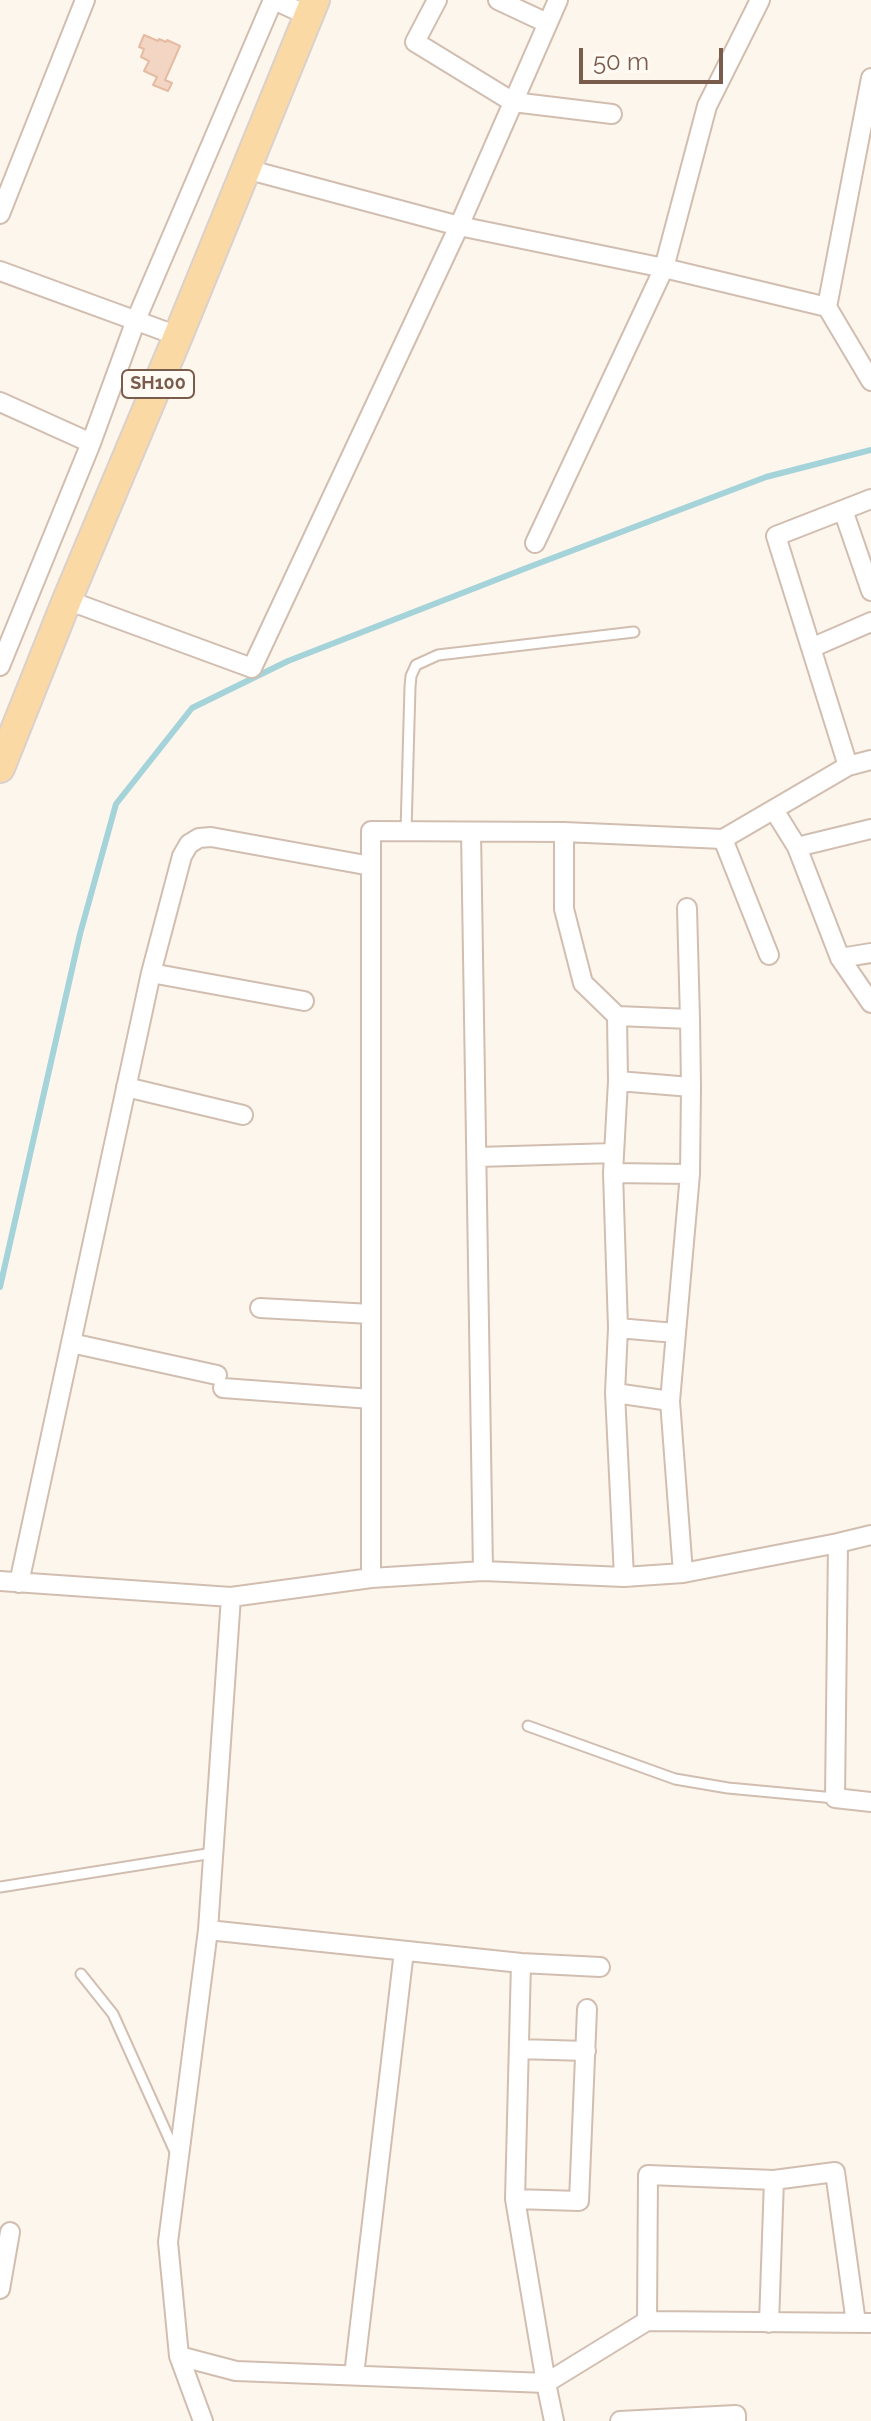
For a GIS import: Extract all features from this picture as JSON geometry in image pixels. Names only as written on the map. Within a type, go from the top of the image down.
[{"type":"main road","name":"SH100","points":[[0,768],[312,8]]},
{"type":"street","points":[[0,214],[85,0]]},
{"type":"street","points":[[0,666],[91,443],[136,320],[274,0],[312,8]]},
{"type":"street","points":[[437,0],[415,42],[513,102],[612,114]]},
{"type":"street","points":[[498,0],[547,23]]},
{"type":"street","points":[[67,600],[252,668],[459,226],[558,0]]},
{"type":"street","points":[[535,543],[664,268],[707,106],[760,0]]},
{"type":"street","points":[[871,78],[827,307],[871,380]]},
{"type":"street","points":[[246,169],[459,226],[664,268],[827,307]]},
{"type":"street","points":[[0,271],[178,336]]},
{"type":"street","points":[[0,402],[91,443]]},
{"type":"street","points":[[848,766],[776,536],[871,499]]},
{"type":"street","points":[[843,510],[871,591]]},
{"type":"street","points":[[811,648],[871,622]]},
{"type":"street","points":[[371,1578],[371,831],[564,832],[723,839],[848,766],[871,760]]},
{"type":"street","points":[[774,810],[797,847],[840,958],[871,1003]]},
{"type":"street","points":[[797,847],[871,829]]},
{"type":"street","points":[[471,832],[483,1571]]},
{"type":"street","points":[[564,832],[564,909],[583,983],[617,1016],[690,1019]]},
{"type":"street","points":[[19,1583],[151,973],[182,856],[189,844],[199,838],[211,837],[371,866]]},
{"type":"street","points":[[723,839],[769,955]]},
{"type":"street","points":[[683,1573],[670,1401],[690,1174],[687,908]]},
{"type":"street","points":[[840,958],[871,953]]},
{"type":"street","points":[[151,973],[304,1001]]},
{"type":"street","points":[[617,1016],[618,1081],[613,1173],[618,1328],[615,1393],[624,1577]]},
{"type":"street","points":[[618,1081],[691,1087]]},
{"type":"street","points":[[126,1087],[243,1115]]},
{"type":"street","points":[[478,1157],[614,1153]]},
{"type":"street","points":[[613,1173],[690,1174]]},
{"type":"street","points":[[260,1308],[371,1314]]},
{"type":"street","points":[[618,1328],[675,1333]]},
{"type":"street","points":[[71,1343],[220,1382],[371,1399]]},
{"type":"street","points":[[615,1393],[670,1401]]},
{"type":"street","points":[[0,1581],[231,1597],[371,1578],[483,1571],[624,1577],[683,1573],[871,1535]]},
{"type":"street","points":[[838,1543],[835,1798],[871,1802]]},
{"type":"street","points":[[203,2421],[179,2356],[168,2242],[208,1930],[231,1597]]},
{"type":"street","points":[[208,1930],[521,1963],[600,1967]]},
{"type":"street","points":[[354,2375],[404,1951]]},
{"type":"street","points":[[521,1963],[515,2199],[554,2421]]},
{"type":"street","points":[[515,2199],[579,2201],[587,2009]]},
{"type":"street","points":[[519,2049],[586,2051]]},
{"type":"street","points":[[179,2356],[236,2371],[546,2383],[647,2321],[864,2323],[835,2172],[774,2180],[648,2175],[647,2321]]},
{"type":"street","points":[[769,2323],[774,2180]]},
{"type":"street","points":[[0,2289],[10,2232]]},
{"type":"street","points":[[620,2421],[736,2415],[736,2421]]},
{"type":"lane","points":[[406,831],[410,687],[416,665],[438,655],[634,632]]},
{"type":"lane","points":[[528,1726],[675,1779],[728,1788],[835,1798]]},
{"type":"lane","points":[[0,1887],[213,1853]]},
{"type":"lane","points":[[81,1974],[113,2014],[179,2160]]},
{"type":"building","points":[[144,35],[180,46],[165,80],[172,83],[168,91],[153,85],[157,77],[144,71],[149,61],[141,57],[144,49],[139,47]]},
{"type":"waterway","points":[[0,1287],[80,934],[116,804],[192,708],[288,661],[529,567],[766,477],[871,450]]}]
